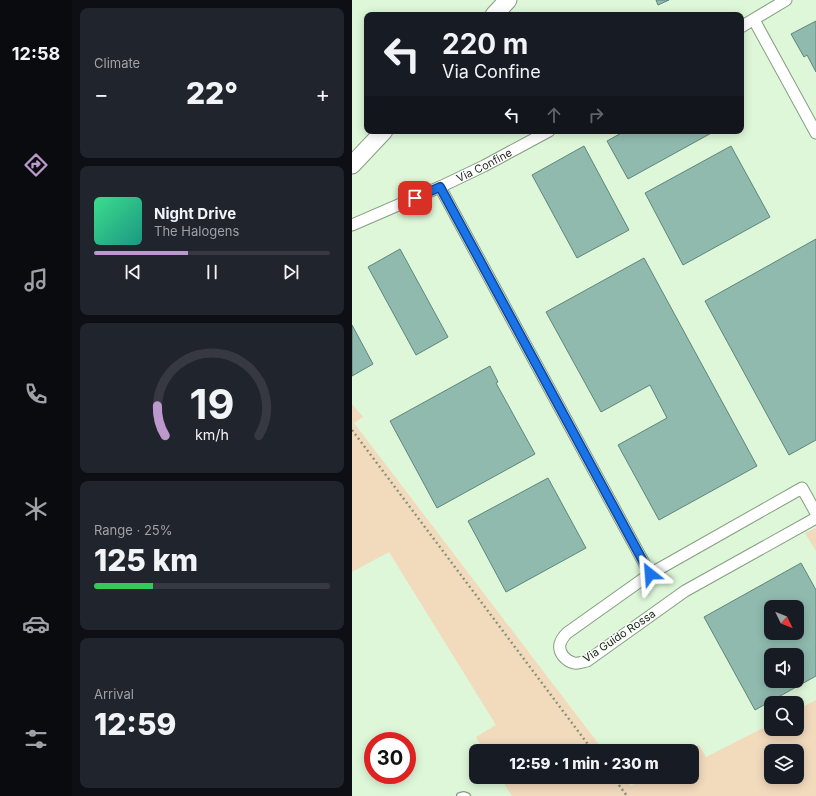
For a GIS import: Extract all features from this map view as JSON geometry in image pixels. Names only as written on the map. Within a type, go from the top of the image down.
[{"type":"main road","points":[[497,12],[508,0]]},
{"type":"main road","points":[[352,165],[381,134]]},
{"type":"street","points":[[744,25],[786,0]]},
{"type":"street","points":[[754,20],[816,133]]},
{"type":"street","name":"Via Confine","points":[[352,225],[440,187],[484,166],[543,134]]},
{"type":"street","points":[[440,187],[650,574]]},
{"type":"street","name":"Via Guido Rossa","points":[[816,513],[802,488],[650,574],[567,633],[560,644],[559,649],[562,655],[567,660],[574,663],[587,661],[685,591],[816,518]]},
{"type":"lane","points":[[460,796],[467,796]]},
{"type":"path","points":[[352,430],[588,744]]},
{"type":"path","points":[[618,784],[627,796]]},
{"type":"shaded area","points":[[352,404],[363,417],[354,423],[599,744],[480,744],[476,737],[496,725],[389,552],[352,572]]},
{"type":"shaded area","points":[[816,528],[816,551],[805,533]]},
{"type":"shaded area","points":[[816,700],[816,796],[512,796],[504,784],[629,784],[631,786],[634,784],[699,784],[699,745],[706,757],[764,728],[764,736],[804,736],[804,706]]},
{"type":"building","points":[[656,0],[669,0],[658,5]]},
{"type":"building","points":[[816,21],[816,72],[807,55],[804,57],[791,34]]},
{"type":"building","points":[[620,134],[710,134],[628,179],[607,141]]},
{"type":"building","points":[[584,146],[629,230],[577,258],[532,175]]},
{"type":"building","points":[[731,146],[770,217],[683,265],[645,193]]},
{"type":"building","points":[[816,239],[816,440],[789,455],[705,301]]},
{"type":"building","points":[[400,249],[448,337],[416,355],[368,267]]},
{"type":"building","points":[[644,258],[757,466],[659,520],[618,445],[667,418],[650,385],[601,412],[546,312]]},
{"type":"building","points":[[352,325],[373,364],[352,376]]},
{"type":"building","points":[[490,366],[498,382],[496,383],[535,454],[437,508],[390,421]]},
{"type":"building","points":[[548,478],[586,548],[506,592],[468,521]]},
{"type":"building","points":[[801,563],[816,590],[816,676],[804,683],[804,648],[764,648],[764,688],[794,688],[780,696],[764,696],[764,705],[755,710],[704,617]]},
{"type":"route","points":[[415,198],[440,187],[650,574]]}]
